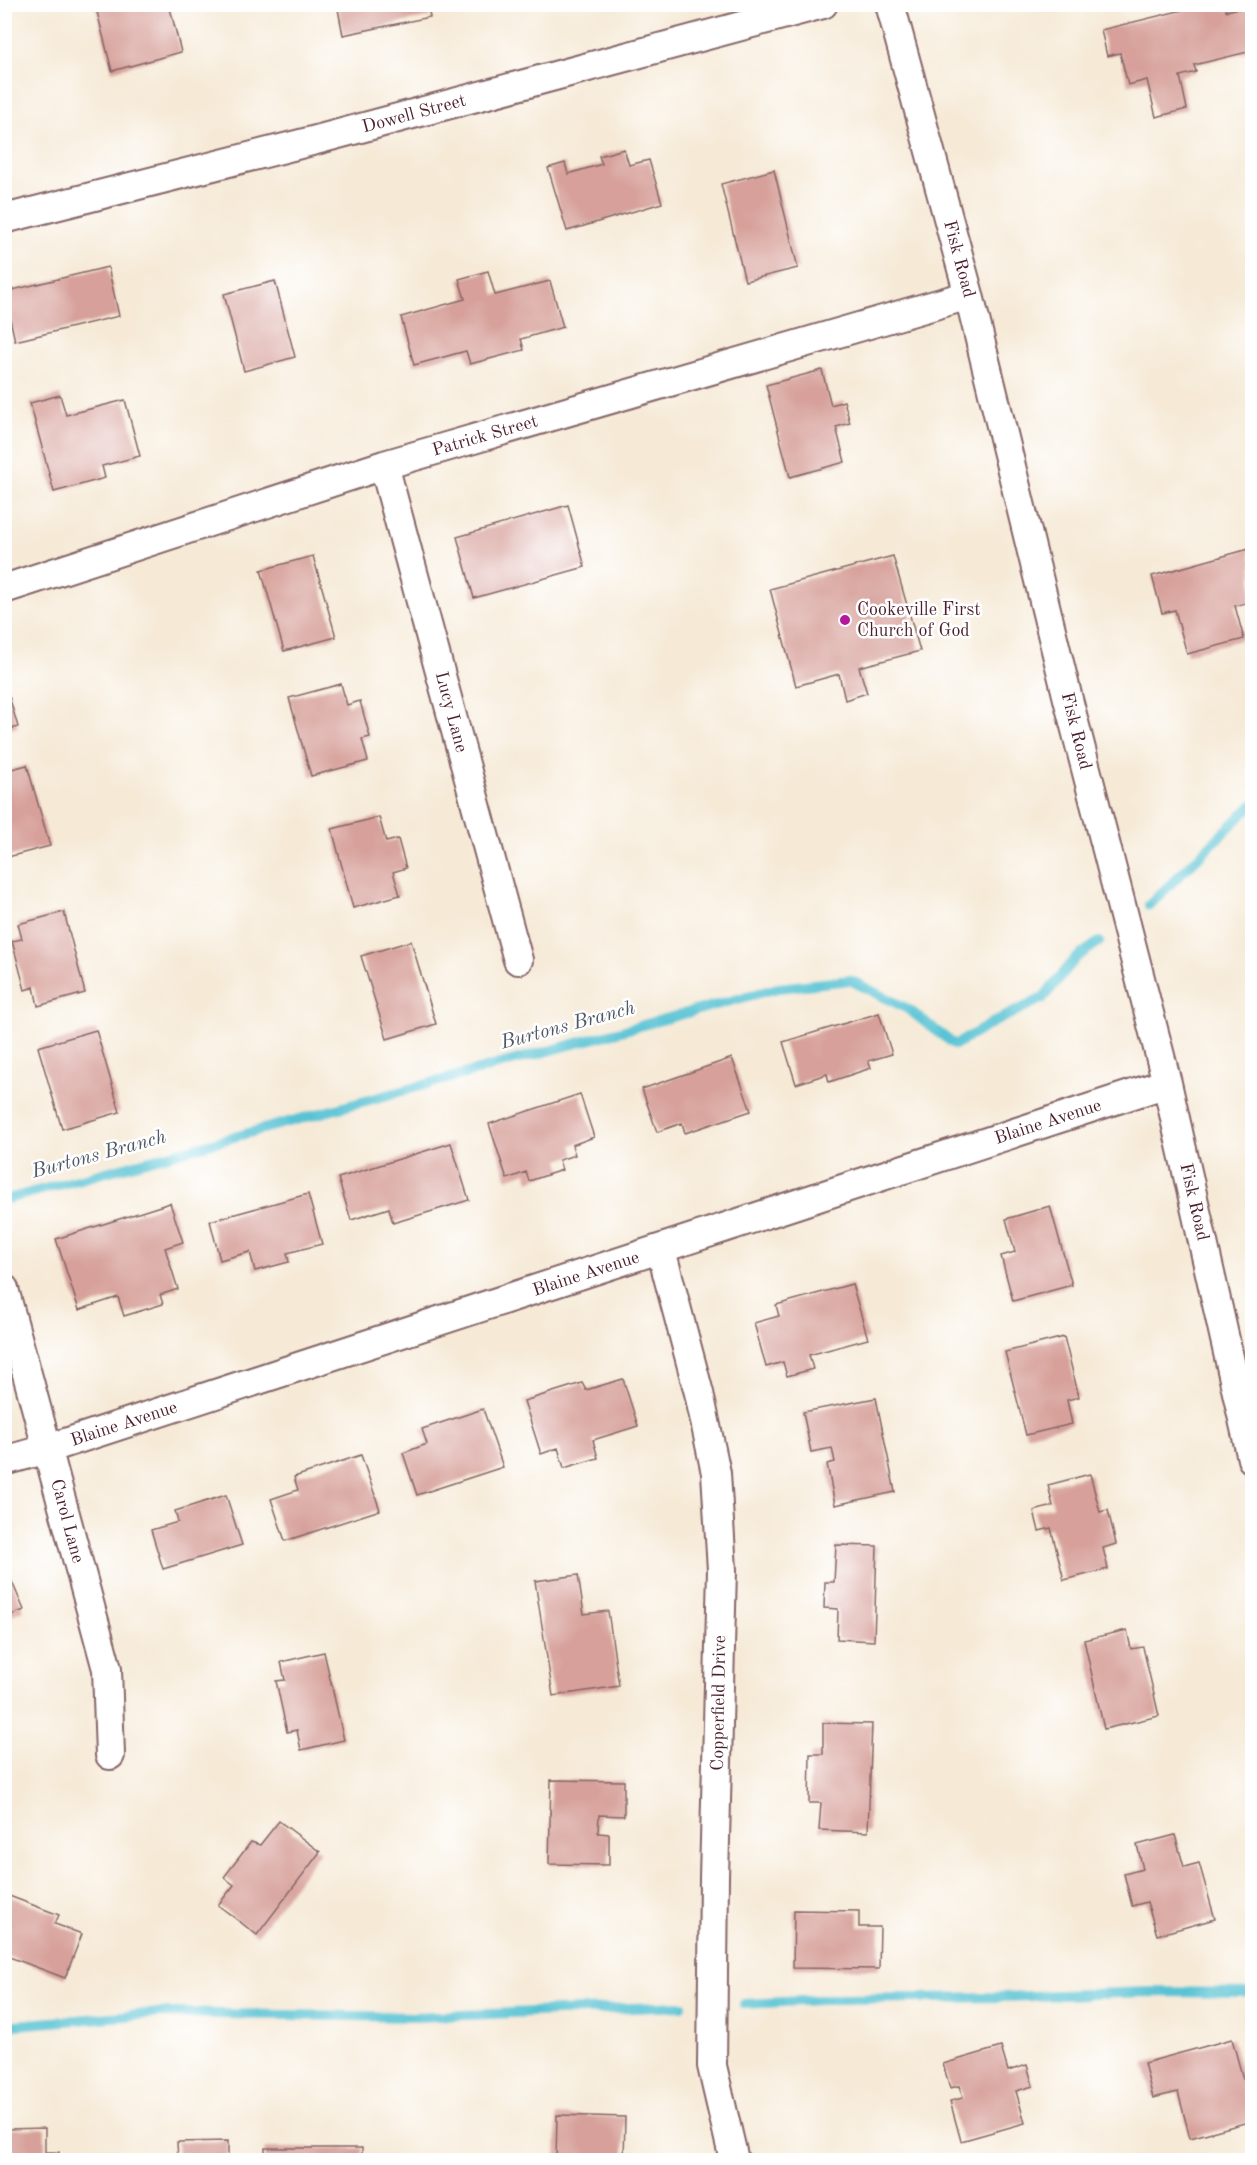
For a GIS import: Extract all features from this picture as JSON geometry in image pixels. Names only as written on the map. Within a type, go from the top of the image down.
[{"type":"street","name":"Dowell Street","points":[[4,219],[316,140],[823,4]]},
{"type":"street","name":"Fisk Road","points":[[890,4],[969,295],[1071,711],[1167,1083],[1252,1459]]},
{"type":"street","name":"Patrick Street","points":[[4,589],[384,465],[969,295]]},
{"type":"street","name":"Lucy Lane","points":[[384,465],[518,960]]},
{"type":"street","name":"Blaine Avenue","points":[[4,1461],[661,1250],[1167,1083]]},
{"type":"street","name":"Copperfield Drive","points":[[661,1250],[699,1392],[716,1473],[722,1570],[712,2066],[734,2160]]},
{"type":"street","name":"Carol Lane","points":[[4,1289],[108,1669],[110,1755]]},
{"type":"building","points":[[95,4],[169,4],[181,52],[112,71]]},
{"type":"building","points":[[337,4],[427,4],[430,17],[343,35]]},
{"type":"building","points":[[1207,4],[1224,4],[1226,11],[1252,5],[1252,51],[1194,65],[1196,72],[1180,76],[1187,109],[1156,117],[1147,80],[1128,85],[1120,53],[1107,56],[1101,30]]},
{"type":"building","points":[[624,149],[629,165],[649,160],[662,203],[567,231],[548,168],[565,163],[568,174],[602,164],[599,156]]},
{"type":"building","points":[[774,170],[798,268],[745,281],[721,184]]},
{"type":"building","points":[[108,267],[119,316],[15,341],[4,292]]},
{"type":"building","points":[[488,271],[495,295],[550,281],[563,327],[521,339],[524,350],[470,364],[466,351],[414,365],[401,317],[465,299],[459,279]]},
{"type":"building","points":[[275,281],[295,357],[244,371],[224,294]]},
{"type":"building","points":[[822,370],[831,405],[844,401],[850,423],[836,427],[845,462],[790,477],[766,385]]},
{"type":"building","points":[[60,395],[66,415],[125,400],[140,456],[102,466],[105,478],[54,492],[30,403]]},
{"type":"building","points":[[568,505],[585,567],[474,598],[457,537]]},
{"type":"building","points":[[1249,549],[1252,561],[1252,601],[1235,606],[1244,639],[1187,654],[1175,610],[1162,613],[1152,576]]},
{"type":"building","points":[[313,556],[336,637],[284,651],[261,570]]},
{"type":"building","name":"Cookeville First Church of God","points":[[893,556],[920,651],[859,667],[867,693],[845,700],[839,674],[796,686],[770,589]]},
{"type":"building","points":[[4,679],[18,727],[4,731]]},
{"type":"building","points":[[341,684],[347,705],[360,701],[370,737],[362,739],[368,761],[311,776],[289,698]]},
{"type":"building","points":[[27,765],[50,846],[4,858],[4,771]]},
{"type":"building","points":[[379,817],[386,842],[398,839],[406,868],[393,872],[400,895],[353,908],[332,829]]},
{"type":"building","points":[[64,912],[85,993],[38,1006],[34,987],[25,990],[12,941],[22,939],[18,924]]},
{"type":"building","points":[[411,941],[436,1024],[387,1039],[361,956]]},
{"type":"building","points":[[879,1013],[892,1054],[868,1061],[871,1068],[829,1082],[827,1074],[796,1084],[783,1042]]},
{"type":"building","points":[[96,1030],[120,1112],[62,1129],[38,1047]]},
{"type":"building","points":[[732,1058],[751,1111],[685,1133],[682,1123],[657,1132],[642,1089]]},
{"type":"building","points":[[580,1094],[594,1137],[572,1145],[575,1155],[559,1160],[562,1170],[529,1181],[526,1172],[507,1179],[489,1124]]},
{"type":"building","points":[[451,1143],[469,1200],[393,1223],[389,1208],[351,1220],[338,1178]]},
{"type":"building","points":[[308,1194],[322,1244],[287,1253],[289,1262],[255,1271],[250,1252],[220,1260],[210,1221]]},
{"type":"building","points":[[170,1203],[183,1242],[165,1248],[178,1289],[160,1295],[163,1304],[124,1316],[118,1297],[79,1310],[56,1239]]},
{"type":"building","points":[[1050,1206],[1072,1285],[1013,1301],[1001,1256],[1015,1252],[1006,1219]]},
{"type":"building","points":[[852,1284],[868,1339],[809,1355],[813,1369],[787,1376],[783,1362],[766,1367],[754,1323],[779,1316],[776,1305]]},
{"type":"building","points":[[1064,1337],[1079,1397],[1067,1400],[1072,1424],[1026,1435],[1005,1352]]},
{"type":"building","points":[[623,1379],[638,1426],[593,1440],[598,1458],[564,1468],[558,1448],[541,1454],[524,1401],[582,1383],[586,1390]]},
{"type":"building","points":[[876,1398],[895,1492],[835,1505],[827,1464],[835,1462],[832,1448],[811,1452],[803,1412]]},
{"type":"building","points":[[483,1409],[503,1467],[417,1495],[403,1453],[427,1444],[422,1429]]},
{"type":"building","points":[[361,1455],[380,1510],[285,1541],[271,1499],[298,1490],[294,1477]]},
{"type":"building","points":[[1090,1474],[1100,1512],[1108,1510],[1116,1544],[1103,1548],[1108,1569],[1064,1580],[1051,1528],[1039,1531],[1034,1511],[1053,1506],[1048,1485]]},
{"type":"building","points":[[226,1495],[242,1545],[163,1569],[151,1530],[178,1522],[175,1511]]},
{"type":"building","points":[[836,1545],[877,1546],[874,1641],[837,1639],[838,1609],[824,1608],[825,1582],[834,1582]]},
{"type":"building","points":[[4,1563],[24,1610],[4,1618]]},
{"type":"building","points":[[578,1575],[584,1614],[608,1611],[619,1686],[553,1696],[535,1581]]},
{"type":"building","points":[[1127,1630],[1131,1649],[1143,1647],[1159,1716],[1104,1729],[1084,1640]]},
{"type":"building","points":[[324,1652],[344,1740],[301,1750],[297,1730],[287,1732],[276,1681],[285,1680],[281,1662]]},
{"type":"building","points":[[823,1723],[872,1724],[868,1832],[819,1830],[821,1803],[809,1803],[810,1754],[823,1754]]},
{"type":"building","points":[[551,1780],[624,1781],[624,1816],[599,1815],[598,1833],[609,1834],[609,1865],[549,1864]]},
{"type":"building","points":[[279,1821],[320,1852],[257,1935],[218,1905],[234,1885],[224,1877],[251,1842],[260,1845]]},
{"type":"building","points":[[1175,1835],[1184,1867],[1199,1863],[1215,1919],[1157,1935],[1147,1902],[1132,1906],[1124,1874],[1143,1869],[1137,1845]]},
{"type":"building","points":[[4,1894],[59,1915],[55,1924],[82,1934],[65,1978],[4,1955]]},
{"type":"building","points":[[794,1910],[859,1911],[859,1927],[880,1927],[879,1969],[793,1968]]},
{"type":"building","points":[[1232,2039],[1243,2079],[1252,2076],[1252,2121],[1190,2138],[1178,2092],[1153,2098],[1144,2063]]},
{"type":"building","points":[[1001,2047],[1008,2071],[1027,2065],[1033,2086],[1016,2091],[1025,2123],[961,2141],[950,2101],[963,2098],[959,2086],[950,2088],[943,2064]]},
{"type":"building","points":[[557,2115],[625,2117],[624,2160],[556,2160]]},
{"type":"building","points":[[45,2128],[45,2152],[59,2152],[59,2160],[4,2160],[4,2151],[7,2150],[7,2129]]},
{"type":"building","points":[[228,2141],[228,2160],[178,2160],[177,2142]]},
{"type":"building","points":[[265,2148],[362,2148],[362,2160],[265,2160]]},
{"type":"waterway","name":"Burtons Branch","points":[[1149,905],[1252,805]]},
{"type":"waterway","name":"Burtons Branch","points":[[4,1200],[778,988],[850,980],[908,1009],[955,1045],[994,1022],[1043,998],[1076,958],[1099,942]]},
{"type":"waterway","points":[[744,2004],[838,1999],[1149,1992],[1252,1993]]},
{"type":"waterway","points":[[4,2026],[160,2013],[415,2017],[682,2006]]},
{"type":"place","name":"Cookeville First Church of God","points":[[845,620]]}]
